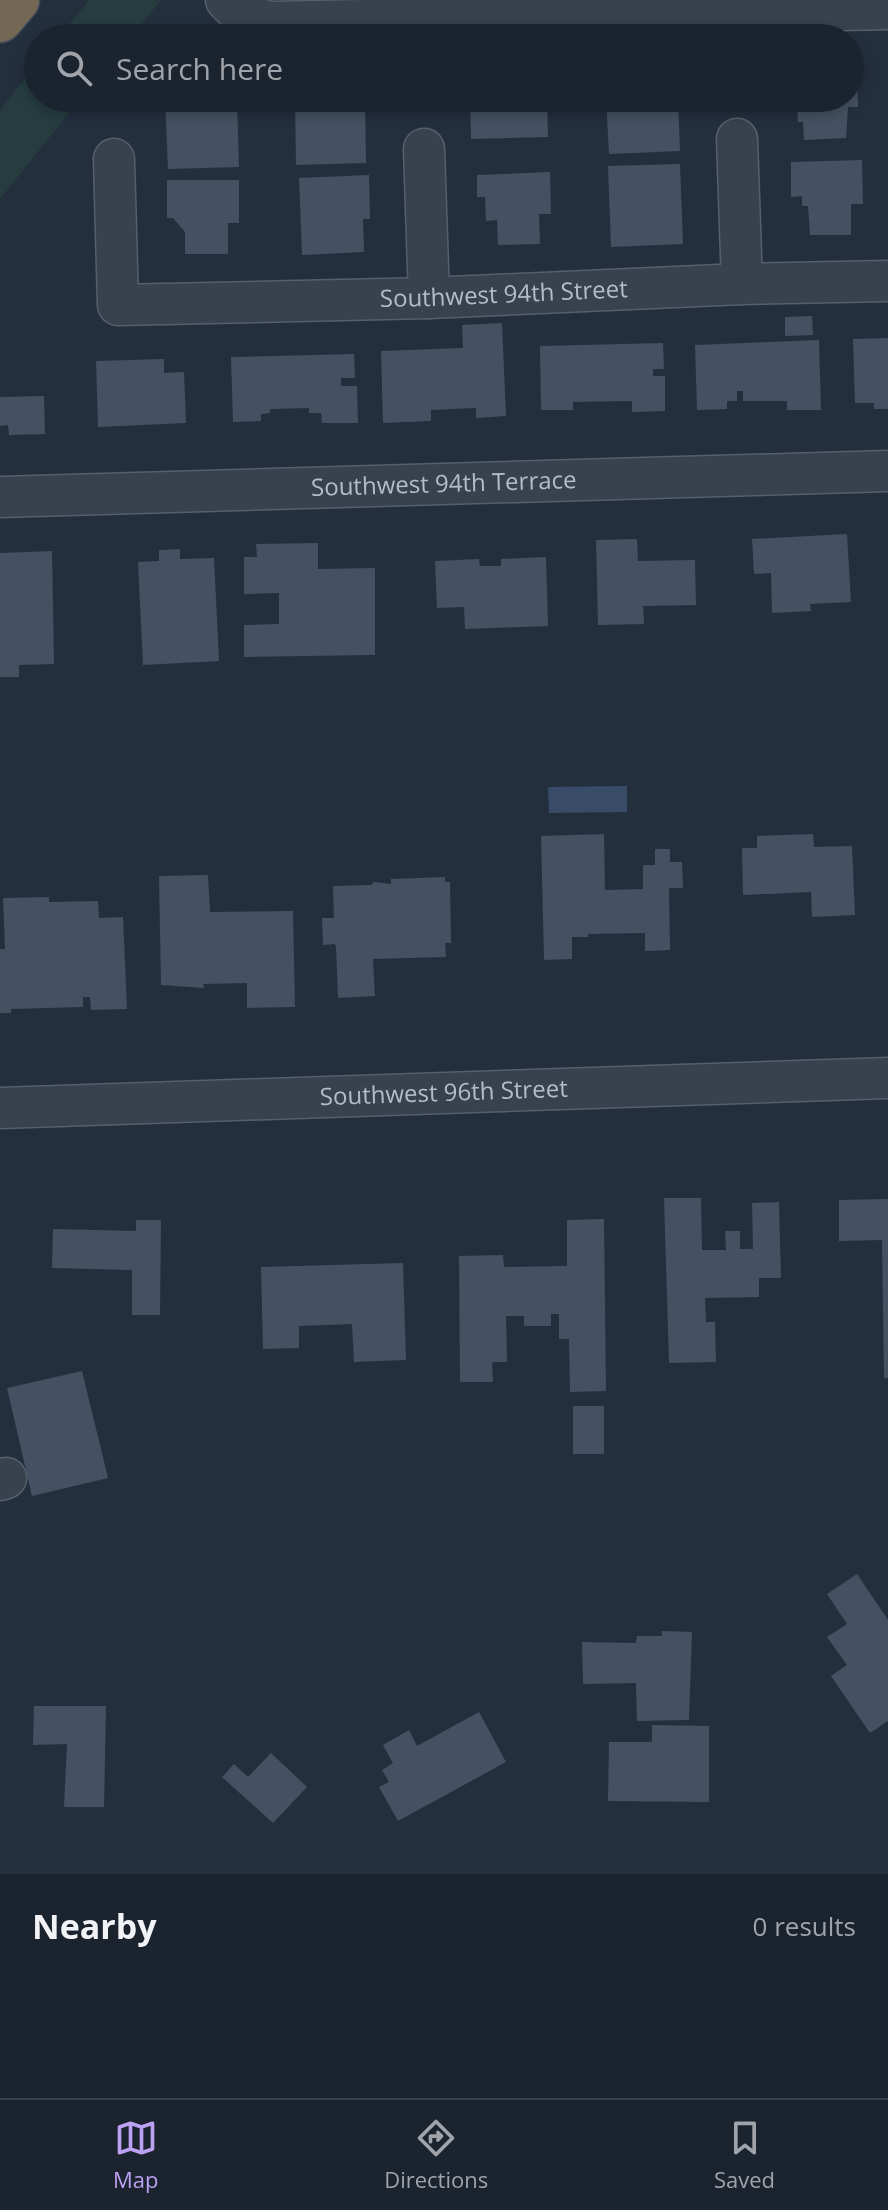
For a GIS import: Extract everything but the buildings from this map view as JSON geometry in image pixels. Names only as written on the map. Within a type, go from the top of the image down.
[{"type":"highway","points":[[0,20],[17,0]]},
{"type":"street","points":[[226,0],[240,14],[271,22],[888,9]]},
{"type":"street","points":[[737,139],[742,284]]},
{"type":"street","points":[[424,149],[429,298]]},
{"type":"street","name":"Southwest 94th Street","points":[[114,159],[118,305],[429,298],[742,284],[888,281]]},
{"type":"street","name":"Southwest 94th Terrace","points":[[0,497],[888,471]]},
{"type":"street","name":"Southwest 96th Street","points":[[0,1108],[888,1078]]},
{"type":"green space","points":[[89,0],[161,0],[141,24],[69,24]]},
{"type":"green space","points":[[24,80],[24,112],[70,112],[0,199],[0,110]]},
{"type":"water","points":[[627,786],[627,812],[549,813],[548,787]]}]
